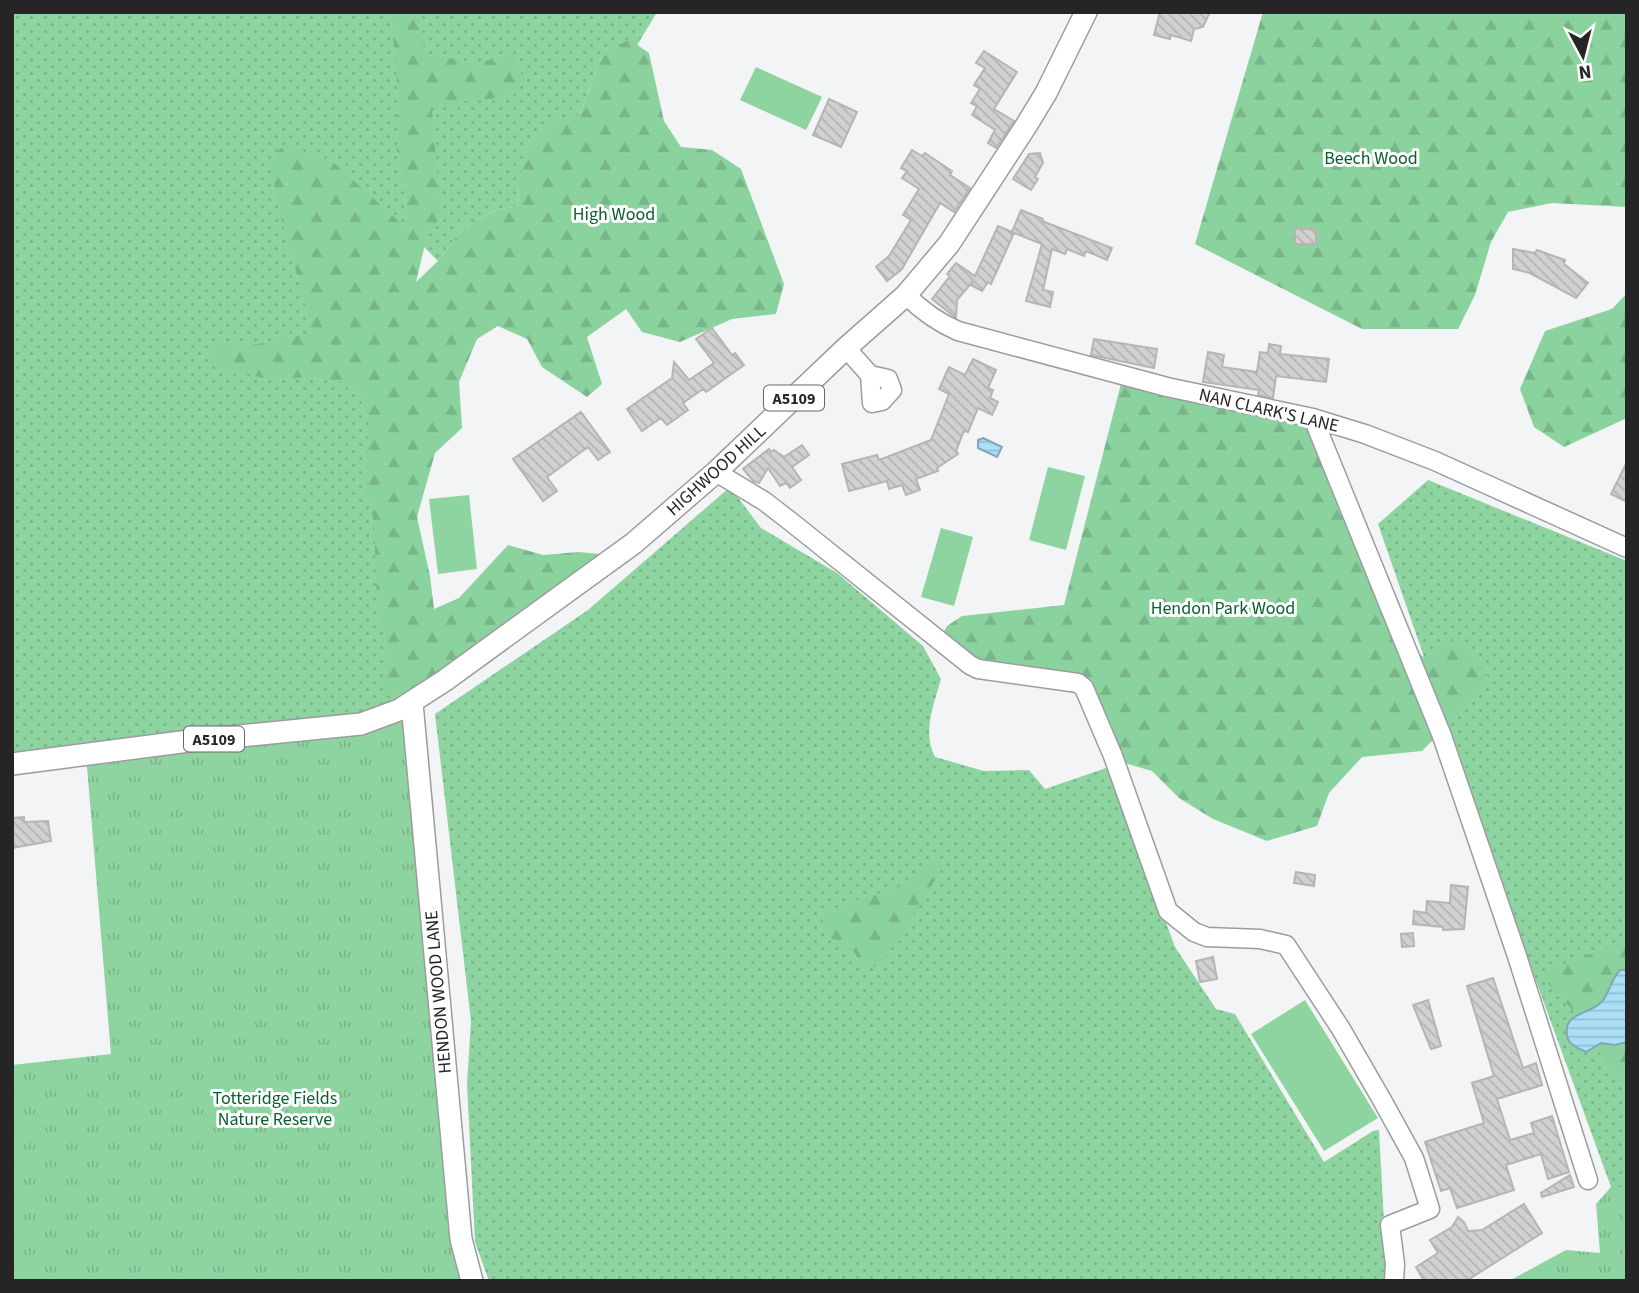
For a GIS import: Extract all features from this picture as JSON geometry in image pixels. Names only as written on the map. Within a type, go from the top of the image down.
[{"type":"main road","name":"HIGHWOOD HILL","points":[[412,703],[634,543],[716,472],[846,348],[906,295],[949,244],[1026,125],[1046,93],[1086,12]]},
{"type":"main road","name":"A5109","points":[[12,764],[189,741],[361,724],[412,703]]},
{"type":"main road","name":"HENDON WOOD LANE","points":[[412,703],[461,1239],[472,1281]]},
{"type":"street","name":"NAN CLARK'S LANE","points":[[906,295],[937,321],[958,331],[1167,387],[1313,418],[1366,435],[1435,461],[1627,548]]},
{"type":"street","points":[[846,348],[870,374]]},
{"type":"street","points":[[1313,418],[1442,736],[1517,956],[1588,1180]]},
{"type":"street","points":[[716,472],[782,514],[970,665],[978,669],[1078,683],[1088,693],[1168,911],[1194,932],[1207,937],[1260,939],[1286,945],[1341,1029],[1414,1158],[1430,1209],[1390,1225],[1395,1264],[1394,1281]]},
{"type":"green space","points":[[12,12],[657,12],[636,47],[601,57],[580,115],[518,185],[519,206],[496,210],[462,229],[438,261],[405,228],[399,270],[412,703],[189,741],[12,764]]},
{"type":"green space","name":"High Wood","points":[[391,12],[420,12],[424,52],[474,65],[500,56],[513,55],[523,77],[516,94],[458,102],[432,111],[441,216],[427,236],[416,282],[438,261],[462,229],[496,210],[519,206],[518,185],[525,152],[557,119],[580,115],[601,57],[629,39],[649,53],[664,121],[681,147],[712,150],[741,169],[784,284],[776,314],[732,319],[680,342],[642,332],[626,309],[587,337],[602,384],[587,397],[542,367],[527,339],[498,326],[477,339],[459,382],[462,428],[435,453],[417,517],[434,609],[459,598],[508,545],[543,555],[578,552],[601,554],[562,598],[418,692],[385,696],[382,669],[388,645],[377,607],[374,522],[365,488],[369,417],[358,387],[320,377],[269,379],[211,366],[208,350],[222,345],[257,344],[313,333],[280,214],[269,160],[284,145],[332,161],[405,227],[407,203],[397,155],[398,95]]},
{"type":"green space","name":"Beech Wood","points":[[1263,12],[1627,12],[1627,207],[1552,203],[1508,212],[1491,242],[1475,295],[1458,329],[1362,329],[1195,244]]},
{"type":"green space","points":[[756,67],[822,97],[806,130],[740,100]]},
{"type":"green space","points":[[1627,293],[1627,418],[1564,447],[1534,427],[1520,389],[1545,331],[1612,309]]},
{"type":"green space","name":"Hendon Park Wood","points":[[1124,372],[1313,418],[1404,644],[1424,657],[1458,638],[1488,677],[1461,711],[1422,751],[1362,757],[1329,793],[1317,826],[1267,841],[1213,819],[1179,798],[1152,771],[1114,760],[1079,677],[977,659],[940,638],[947,626],[962,616],[1064,605]]},
{"type":"green space","points":[[1048,467],[1085,476],[1066,550],[1029,540]]},
{"type":"green space","points":[[1428,480],[1627,561],[1627,1281],[1620,1226],[1611,1187],[1444,728],[1488,677],[1424,657],[1378,524]]},
{"type":"green space","points":[[730,487],[761,528],[837,573],[923,646],[941,679],[929,728],[935,757],[984,771],[1029,770],[1045,789],[1109,767],[1175,947],[1216,1009],[1235,1014],[1324,1162],[1373,1131],[1379,1130],[1390,1281],[489,1281],[475,1242],[467,1084],[471,1021],[435,714],[588,610]]},
{"type":"green space","points":[[469,495],[477,569],[438,574],[429,499]]},
{"type":"green space","points":[[941,528],[973,537],[954,606],[921,597]]},
{"type":"green space","name":"Totteridge Fields Nature Reserve","points":[[412,703],[472,1281],[12,1281],[12,1065],[111,1054],[86,755],[189,741]]},
{"type":"green space","points":[[937,857],[942,862],[938,875],[913,915],[908,931],[889,951],[881,965],[870,968],[866,966],[852,950],[831,938],[821,928],[820,922],[835,909],[899,885]]},
{"type":"green space","points":[[1619,943],[1627,945],[1627,1081],[1624,1084],[1608,1069],[1586,1024],[1539,974]]},
{"type":"green space","points":[[1305,1000],[1378,1118],[1324,1151],[1251,1034]]},
{"type":"green space","points":[[1611,1187],[1627,1187],[1627,1281],[1509,1281],[1566,1250],[1600,1253],[1596,1204]]},
{"type":"water","points":[[983,438],[1002,447],[997,457],[978,448],[978,440]]},
{"type":"water","points":[[1620,970],[1627,970],[1627,1042],[1615,1045],[1601,1043],[1586,1052],[1574,1046],[1567,1035],[1570,1022],[1604,999]]},
{"type":"building","points":[[1160,12],[1210,12],[1203,27],[1194,29],[1191,41],[1171,35],[1170,39],[1154,35]]},
{"type":"building","points":[[984,51],[1017,72],[994,109],[1014,121],[996,148],[988,143],[995,130],[972,115],[977,106],[971,103],[980,89],[974,85],[985,68],[976,63]]},
{"type":"building","points":[[829,99],[857,112],[841,147],[813,135]]},
{"type":"building","points":[[912,150],[922,156],[925,153],[952,171],[950,175],[970,188],[954,212],[940,203],[902,269],[887,281],[876,267],[889,256],[911,220],[903,215],[919,189],[902,178],[907,171],[901,168]]},
{"type":"building","points":[[1040,153],[1043,163],[1031,190],[1013,179],[1029,154]]},
{"type":"building","points":[[1021,210],[1112,248],[1107,260],[1086,251],[1084,256],[1067,249],[1065,254],[1052,249],[1043,290],[1053,292],[1050,307],[1026,301],[1042,244],[1014,233],[991,284],[988,282],[982,291],[971,285],[973,281],[957,300],[956,318],[932,299],[950,276],[947,274],[956,263],[975,276],[998,226],[1012,232]]},
{"type":"building","points":[[1295,229],[1316,229],[1316,244],[1295,244]]},
{"type":"building","points":[[1513,249],[1535,253],[1537,250],[1565,260],[1564,264],[1588,283],[1576,298],[1530,273],[1513,269]]},
{"type":"building","points":[[712,328],[732,355],[735,353],[744,365],[706,392],[703,389],[683,403],[688,410],[667,425],[661,418],[642,431],[627,409],[672,378],[674,362],[689,380],[714,363],[696,339]]},
{"type":"building","points":[[1094,339],[1157,349],[1154,368],[1091,355]]},
{"type":"building","points":[[1269,344],[1281,346],[1280,354],[1329,359],[1326,382],[1276,376],[1273,398],[1258,395],[1259,390],[1203,382],[1208,352],[1224,355],[1222,367],[1257,372],[1260,352],[1268,353]]},
{"type":"building","points":[[973,359],[996,370],[988,388],[993,390],[990,398],[998,402],[992,415],[978,408],[968,432],[964,431],[956,451],[958,454],[937,468],[938,471],[916,479],[920,490],[906,495],[902,485],[889,489],[887,481],[849,491],[842,464],[877,455],[879,460],[931,440],[949,394],[939,389],[949,367],[965,375]]},
{"type":"building","points":[[581,412],[610,452],[598,460],[588,447],[547,477],[557,491],[543,501],[513,459]]},
{"type":"building","points":[[802,445],[809,455],[792,467],[801,480],[790,488],[786,483],[780,486],[768,468],[759,483],[753,481],[743,469],[769,449],[784,457]]},
{"type":"building","points":[[1627,462],[1627,502],[1611,494]]},
{"type":"building","points":[[24,817],[24,822],[48,821],[51,841],[12,848],[12,818]]},
{"type":"building","points":[[1296,872],[1315,875],[1314,886],[1294,883]]},
{"type":"building","points":[[1451,885],[1468,887],[1464,929],[1443,930],[1443,927],[1413,924],[1414,911],[1426,913],[1427,901],[1450,903]]},
{"type":"building","points":[[1413,933],[1414,946],[1402,947],[1401,934]]},
{"type":"building","points":[[1213,957],[1217,979],[1200,982],[1196,961]]},
{"type":"building","points":[[1493,978],[1523,1068],[1536,1063],[1542,1085],[1497,1099],[1510,1140],[1534,1133],[1531,1123],[1552,1116],[1569,1172],[1548,1179],[1541,1154],[1506,1165],[1514,1190],[1457,1208],[1450,1188],[1441,1191],[1425,1142],[1484,1123],[1472,1083],[1494,1076],[1467,986]]},
{"type":"building","points":[[1428,1000],[1441,1046],[1431,1049],[1413,1005]]},
{"type":"building","points":[[1570,1175],[1574,1187],[1542,1197],[1541,1193]]},
{"type":"building","points":[[1524,1204],[1542,1233],[1466,1281],[1424,1281],[1416,1267],[1438,1253],[1430,1240],[1452,1227],[1458,1217],[1468,1231],[1482,1230]]}]
